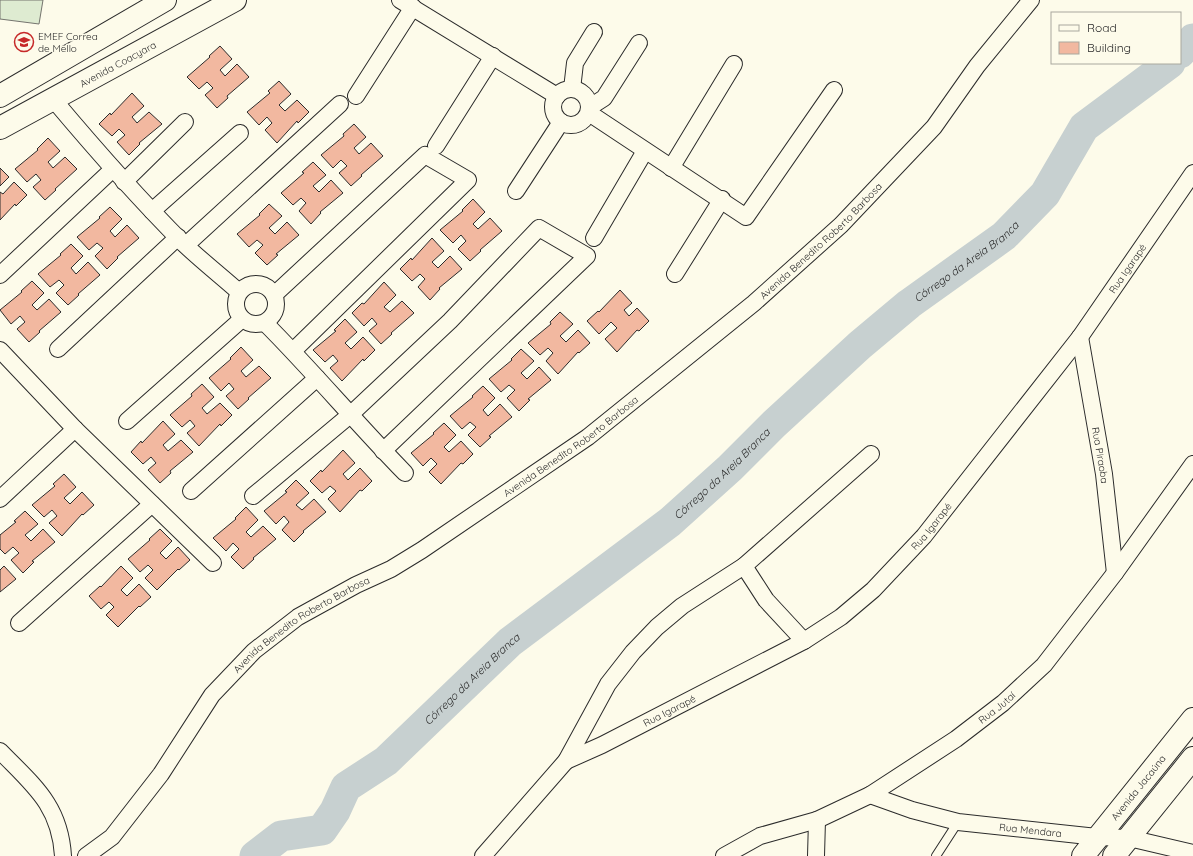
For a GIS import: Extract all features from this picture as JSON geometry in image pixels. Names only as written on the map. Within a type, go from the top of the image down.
[{"type":"street","points":[[0,96],[165,0]]},
{"type":"street","name":"Avenida Coacyara","points":[[0,128],[235,0]]},
{"type":"street","name":"Avenida Benedito Roberto Barbosa","points":[[86,856],[112,837],[161,774],[212,695],[254,651],[298,617],[356,585],[391,569],[422,550],[588,437],[754,303],[841,225],[934,127],[977,66],[1031,0]]},
{"type":"street","points":[[356,96],[407,4],[557,96]]},
{"type":"street","points":[[572,89],[575,63],[594,32]]},
{"type":"street","points":[[639,43],[604,98],[589,110],[580,123],[567,125],[561,122],[554,112],[554,101],[563,91],[572,89],[582,93],[586,96],[589,110],[645,151],[722,199],[746,217],[834,90]]},
{"type":"street","points":[[436,146],[493,56]]},
{"type":"street","points":[[671,168],[734,64]]},
{"type":"street","points":[[53,99],[124,182],[182,241],[239,292]]},
{"type":"street","points":[[58,349],[340,104]]},
{"type":"street","points":[[124,182],[185,122]]},
{"type":"street","points":[[516,191],[561,122]]},
{"type":"street","points":[[152,211],[240,133]]},
{"type":"street","points":[[594,238],[645,151]]},
{"type":"street","points":[[274,295],[425,155],[468,180],[293,351]]},
{"type":"street","points":[[0,275],[113,169]]},
{"type":"street","name":"Rua Igarapé","points":[[566,761],[602,745],[804,641],[842,617],[873,590],[924,536],[1080,337],[1193,173]]},
{"type":"street","points":[[675,274],[722,199]]},
{"type":"street","points":[[253,496],[350,415],[450,321],[539,228],[587,256],[383,451]]},
{"type":"street","points":[[251,284],[258,284],[270,290],[274,295],[276,302],[274,314],[265,323],[253,325],[242,319],[236,309],[236,297],[239,292],[251,284]]},
{"type":"street","points":[[127,421],[242,319]]},
{"type":"street","points":[[265,323],[293,351],[383,451],[405,473]]},
{"type":"street","name":"Rua Piraoba","points":[[1080,337],[1104,474],[1115,574]]},
{"type":"street","points":[[2,356],[213,563]]},
{"type":"street","points":[[191,491],[317,378]]},
{"type":"street","points":[[0,499],[75,429]]},
{"type":"street","name":"Rua Igarapé","points":[[483,856],[566,761],[608,684],[633,652],[657,627],[682,606],[744,566],[871,454]]},
{"type":"street","name":"Rua Jutaí","points":[[724,856],[760,836],[817,820],[870,795],[956,739],[1003,703],[1044,664],[1115,574],[1193,464]]},
{"type":"street","points":[[19,623],[152,504]]},
{"type":"street","points":[[744,566],[766,600],[804,641]]},
{"type":"street","name":"Avenida Jacaúna","points":[[1083,856],[1193,719]]},
{"type":"street","points":[[0,751],[46,801],[55,817],[61,833],[63,856]]},
{"type":"street","points":[[1114,856],[1193,758]]},
{"type":"street","name":"Rua Mendara","points":[[870,795],[912,810],[958,822],[1098,837],[1129,838],[1193,853]]},
{"type":"street","points":[[816,856],[817,820]]},
{"type":"lane","points":[[936,856],[958,822]]},
{"type":"green space","points":[[0,0],[43,0],[39,24],[0,19]]},
{"type":"building","points":[[220,46],[232,59],[220,70],[225,76],[237,64],[249,77],[227,96],[228,98],[217,108],[205,95],[213,88],[207,82],[199,89],[187,77]]},
{"type":"building","points":[[279,81],[291,94],[279,105],[285,111],[297,100],[309,112],[298,123],[297,121],[277,143],[265,130],[272,123],[267,117],[259,125],[247,112],[270,93],[268,91]]},
{"type":"building","points":[[132,93],[144,106],[132,117],[137,123],[149,112],[162,124],[139,143],[140,144],[129,155],[117,142],[125,135],[119,129],[112,136],[99,124],[110,113],[111,115]]},
{"type":"building","points":[[354,124],[366,137],[354,148],[359,154],[371,143],[383,156],[351,186],[339,173],[347,166],[341,160],[333,168],[321,155],[344,136],[343,134]]},
{"type":"building","points":[[48,138],[60,151],[48,162],[53,168],[65,157],[77,169],[45,200],[33,187],[41,180],[36,174],[27,182],[15,169],[38,150],[37,149]]},
{"type":"building","points":[[313,162],[326,175],[313,186],[319,192],[331,180],[343,193],[320,212],[321,213],[311,224],[299,211],[306,203],[301,198],[293,205],[281,193],[304,173],[302,172]]},
{"type":"building","points":[[0,168],[9,177],[0,186]]},
{"type":"building","points":[[14,182],[27,195],[16,206],[15,204],[0,220],[0,192],[3,194]]},
{"type":"building","points":[[473,199],[485,212],[473,224],[478,229],[490,218],[502,231],[470,261],[458,249],[466,241],[461,235],[453,243],[440,230],[463,211],[462,210]]},
{"type":"building","points":[[269,204],[282,216],[269,228],[275,234],[287,222],[299,235],[276,254],[278,255],[267,265],[255,253],[263,245],[257,240],[249,247],[237,234],[260,215],[259,214]]},
{"type":"building","points":[[110,207],[122,219],[110,231],[115,237],[127,225],[139,238],[117,257],[118,258],[107,269],[95,256],[103,248],[97,243],[89,250],[77,237],[100,218],[99,217]]},
{"type":"building","points":[[432,238],[444,251],[432,262],[438,268],[450,256],[462,269],[439,288],[440,289],[430,300],[418,287],[425,279],[420,274],[412,281],[400,269],[411,258],[412,260]]},
{"type":"building","points":[[71,244],[83,256],[71,268],[76,274],[88,262],[100,275],[68,305],[56,293],[64,285],[59,280],[50,287],[38,274],[61,255],[60,254]]},
{"type":"building","points":[[32,281],[44,293],[32,305],[37,310],[49,299],[61,312],[29,342],[17,329],[25,322],[20,316],[11,324],[0,310],[22,292],[21,291]]},
{"type":"building","points":[[384,282],[396,295],[384,307],[390,312],[402,301],[414,313],[381,344],[369,331],[377,324],[372,318],[364,326],[352,313],[362,303],[364,304]]},
{"type":"building","points":[[620,290],[632,303],[624,310],[629,316],[637,308],[649,321],[639,331],[637,330],[617,352],[605,339],[617,328],[611,322],[599,334],[587,321],[598,311],[599,312]]},
{"type":"building","points":[[560,312],[573,324],[560,336],[566,342],[578,330],[590,343],[579,353],[578,352],[558,374],[546,361],[553,353],[548,348],[540,355],[528,343],[551,324],[550,322]]},
{"type":"building","points":[[345,319],[357,332],[345,343],[351,349],[363,337],[375,350],[364,361],[363,359],[342,381],[330,368],[338,361],[333,355],[325,362],[313,350],[336,331],[334,330]]},
{"type":"building","points":[[241,347],[253,360],[241,371],[246,377],[259,366],[271,378],[238,409],[226,396],[234,389],[229,383],[221,391],[209,378],[231,359],[230,358]]},
{"type":"building","points":[[521,349],[534,361],[521,373],[527,379],[539,367],[551,380],[528,399],[530,400],[519,411],[507,398],[515,390],[509,385],[501,392],[489,379],[512,360],[511,359]]},
{"type":"building","points":[[202,384],[214,397],[202,408],[207,414],[220,403],[232,415],[221,426],[220,424],[199,446],[187,433],[195,426],[190,420],[182,427],[170,415],[192,396],[191,394]]},
{"type":"building","points":[[483,386],[495,398],[483,410],[488,416],[500,404],[512,417],[489,436],[491,437],[480,447],[468,435],[476,427],[470,422],[462,429],[450,416],[473,397],[472,396]]},
{"type":"building","points":[[163,421],[175,434],[163,445],[168,451],[181,440],[193,452],[170,471],[171,473],[160,483],[148,470],[156,463],[151,457],[143,464],[131,452]]},
{"type":"building","points":[[444,423],[456,435],[444,447],[449,452],[461,441],[473,454],[463,464],[461,463],[441,484],[429,472],[437,464],[431,458],[423,466],[411,453],[434,434],[433,433]]},
{"type":"building","points":[[343,450],[355,463],[343,474],[348,480],[360,468],[372,481],[362,491],[360,490],[340,512],[328,499],[336,491],[330,486],[322,493],[310,481],[321,470],[322,472]]},
{"type":"building","points":[[64,474],[76,487],[64,498],[70,504],[82,492],[94,505],[83,515],[82,514],[62,536],[49,523],[57,516],[52,510],[44,517],[32,505],[55,486],[53,484]]},
{"type":"building","points":[[296,480],[309,493],[296,505],[302,510],[314,499],[326,512],[303,531],[304,532],[294,542],[282,530],[289,522],[284,516],[276,524],[264,511],[287,492],[285,491]]},
{"type":"building","points":[[246,507],[258,520],[246,532],[251,537],[263,526],[276,539],[253,558],[254,559],[243,569],[231,557],[239,549],[233,543],[226,551],[213,538],[236,519],[235,518]]},
{"type":"building","points":[[25,511],[38,524],[25,535],[31,541],[43,529],[55,542],[32,561],[34,562],[23,573],[11,560],[19,553],[13,547],[5,554],[0,549],[0,535],[16,522],[14,521]]},
{"type":"building","points":[[160,529],[172,541],[160,553],[166,559],[178,547],[190,560],[179,570],[178,569],[157,590],[145,578],[153,570],[148,565],[140,572],[128,559]]},
{"type":"building","points":[[4,566],[16,579],[0,592],[0,570]]},
{"type":"building","points":[[121,566],[133,578],[121,590],[127,596],[139,584],[151,597],[140,607],[139,606],[118,627],[106,615],[114,607],[109,602],[101,609],[89,596],[100,586],[101,587]]},
{"type":"waterway","name":"Córrego da Areia Branca","points":[[1181,52],[1193,39]]},
{"type":"waterway","name":"Córrego da Areia Branca","points":[[255,856],[281,836],[322,830],[335,811],[346,787],[386,761],[510,642],[670,522],[730,468],[774,424],[860,345],[909,304],[1004,236],[1045,194],[1084,127],[1169,64]]},
{"type":"place","name":"EMEF Correa de Mello","points":[[24,42]]}]
